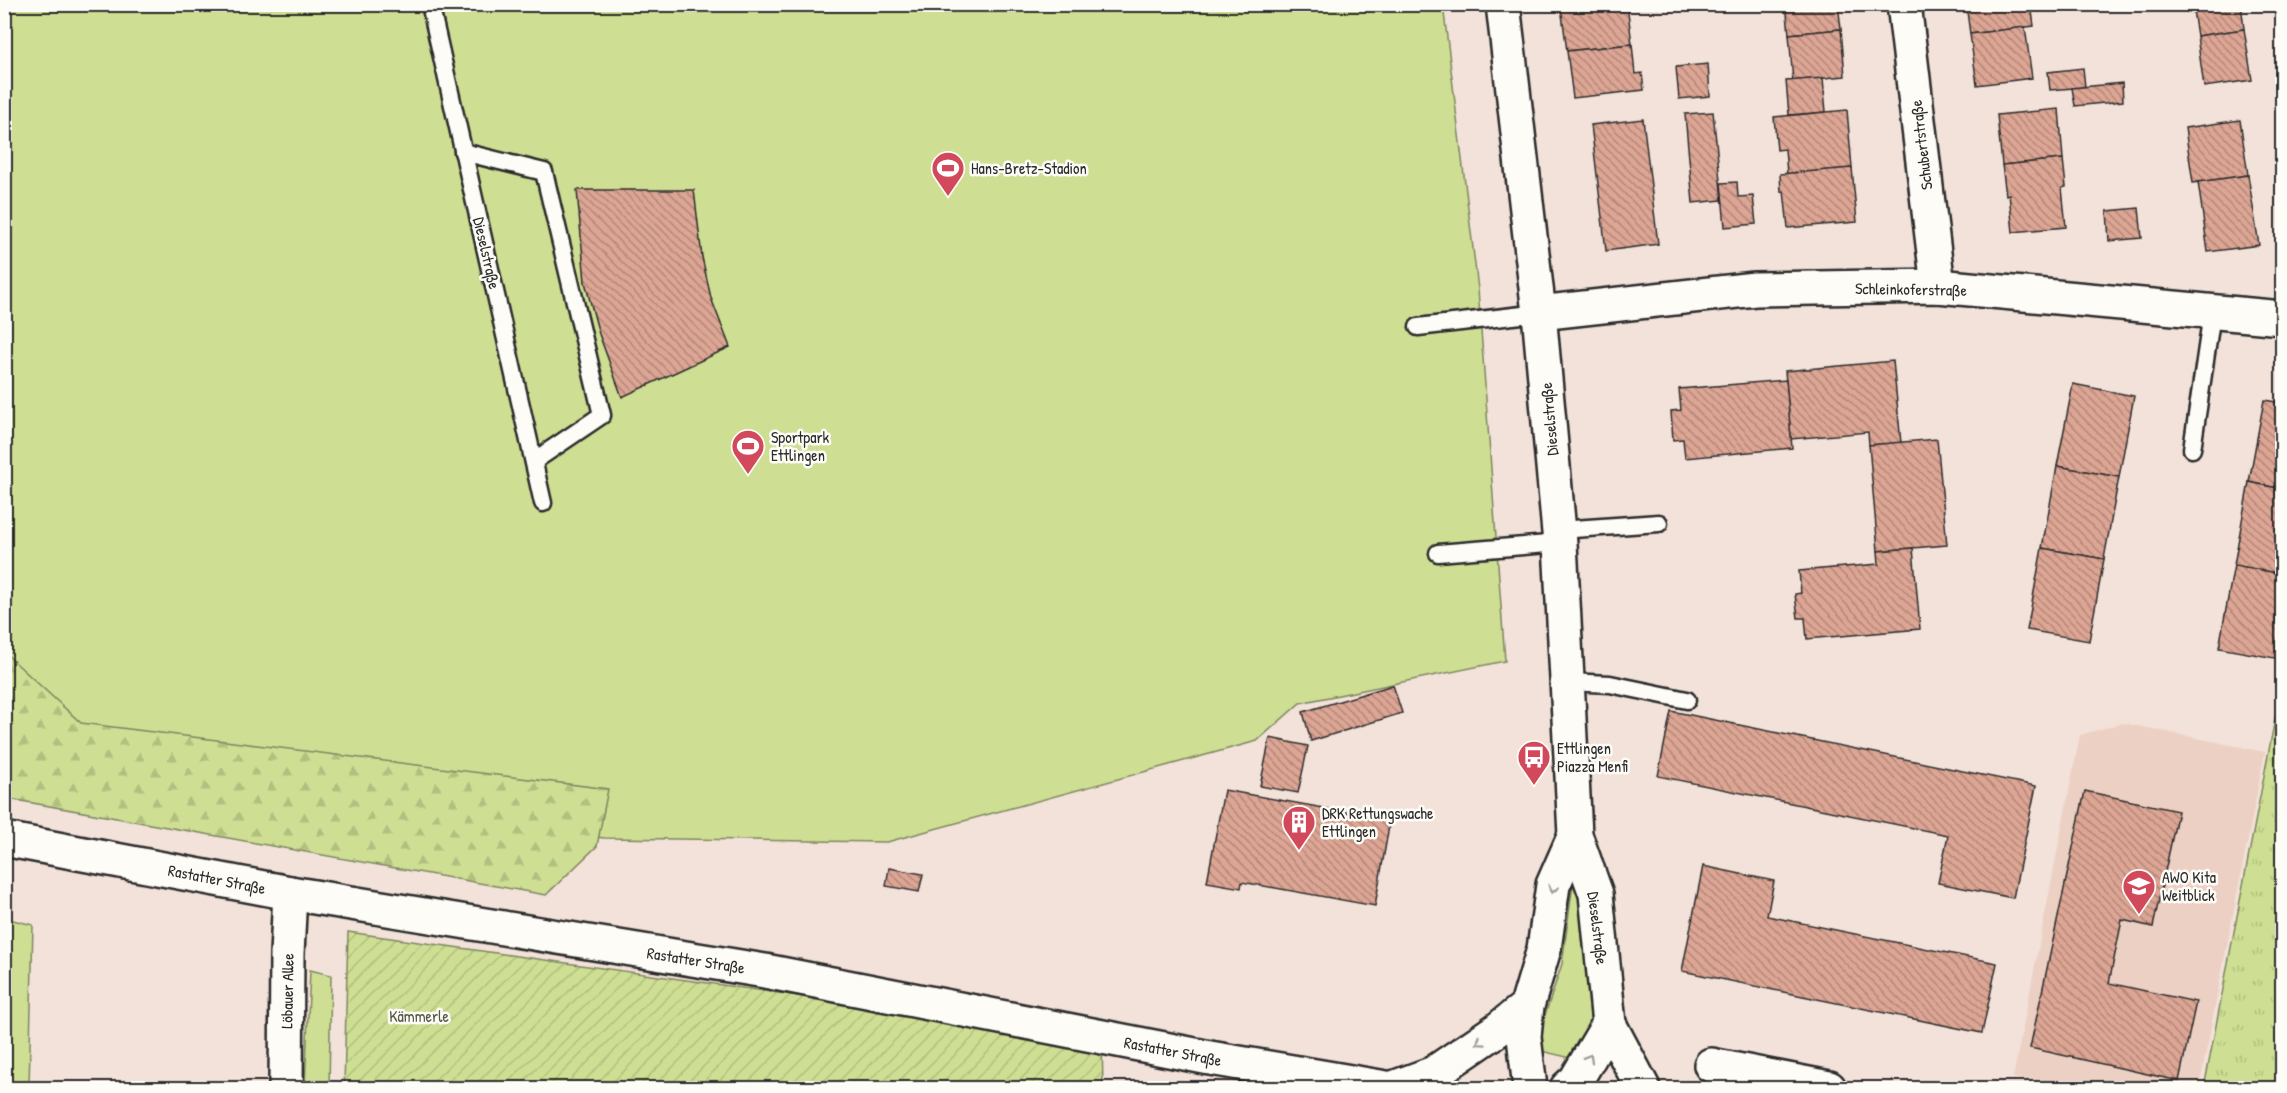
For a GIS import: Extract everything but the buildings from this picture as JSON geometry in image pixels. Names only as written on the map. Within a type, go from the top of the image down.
[{"type":"street","name":"Dieselstraße","points":[[1503,4],[1539,313],[1560,536],[1575,835],[1596,894],[1609,1024],[1643,1089]]},
{"type":"street","name":"Schubertstraße","points":[[1904,4],[1938,286]]},
{"type":"street","name":"Schleinkoferstraße","points":[[1539,313],[1755,289],[1938,286],[2283,318]]},
{"type":"street","name":"Dieselstraße","points":[[1530,1089],[1524,1037],[1527,1006],[1544,949],[1553,885],[1575,835]]},
{"type":"street","name":"Rastatter Straße","points":[[4,839],[290,893],[765,971],[1210,1059],[1386,1089]]},
{"type":"street","name":"Löbauer Allee","points":[[286,1089],[290,893]]},
{"type":"street","points":[[1394,1089],[1434,1073],[1497,1030],[1527,1006]]},
{"type":"street","points":[[1567,1089],[1576,1080],[1609,1024]]},
{"type":"street","points":[[1711,1065],[1829,1089]]},
{"type":"lane","name":"Dieselstraße","points":[[430,4],[543,502]]},
{"type":"lane","points":[[463,152],[544,171],[602,415],[534,460]]},
{"type":"lane","points":[[1418,327],[1539,313]]},
{"type":"lane","points":[[2192,449],[2212,313]]},
{"type":"lane","points":[[1438,553],[1659,523]]},
{"type":"lane","points":[[1568,682],[1610,684],[1687,700]]},
{"type":"shaded area","name":"AWO Kita Weitblick","points":[[2123,723],[2265,752],[2199,1088],[2074,1088],[2013,1078],[2080,735]]},
{"type":"green space","name":"Sportpark Ettlingen","points":[[4,5],[1443,5],[1478,289],[1505,661],[1300,703],[1257,741],[887,842],[604,838],[107,772],[5,686]]},
{"type":"green space","points":[[5,653],[81,723],[608,789],[597,846],[546,895],[5,798]]},
{"type":"green space","points":[[2279,698],[2282,698],[2282,1088],[2204,1088]]},
{"type":"green space","points":[[1578,881],[1594,1002],[1590,1030],[1575,1059],[1537,1050],[1538,1036],[1562,964],[1573,884]]},
{"type":"green space","points":[[5,918],[33,925],[29,1088],[5,1088]]},
{"type":"green space","name":"Kämmerle","points":[[348,932],[1102,1039],[1103,1088],[344,1088]]},
{"type":"green space","points":[[310,970],[331,975],[329,1088],[305,1088]]},
{"type":"place","name":"Hans-Bretz-Stadion","points":[[948,197]]},
{"type":"place","name":"Sportpark Ettlingen","points":[[748,475]]},
{"type":"place","name":"Ettlingen Piazza Menfi","points":[[1534,786]]},
{"type":"place","name":"DRK Rettungswache Ettlingen","points":[[1299,851]]},
{"type":"place","name":"AWO Kita Weitblick","points":[[2139,915]]}]
